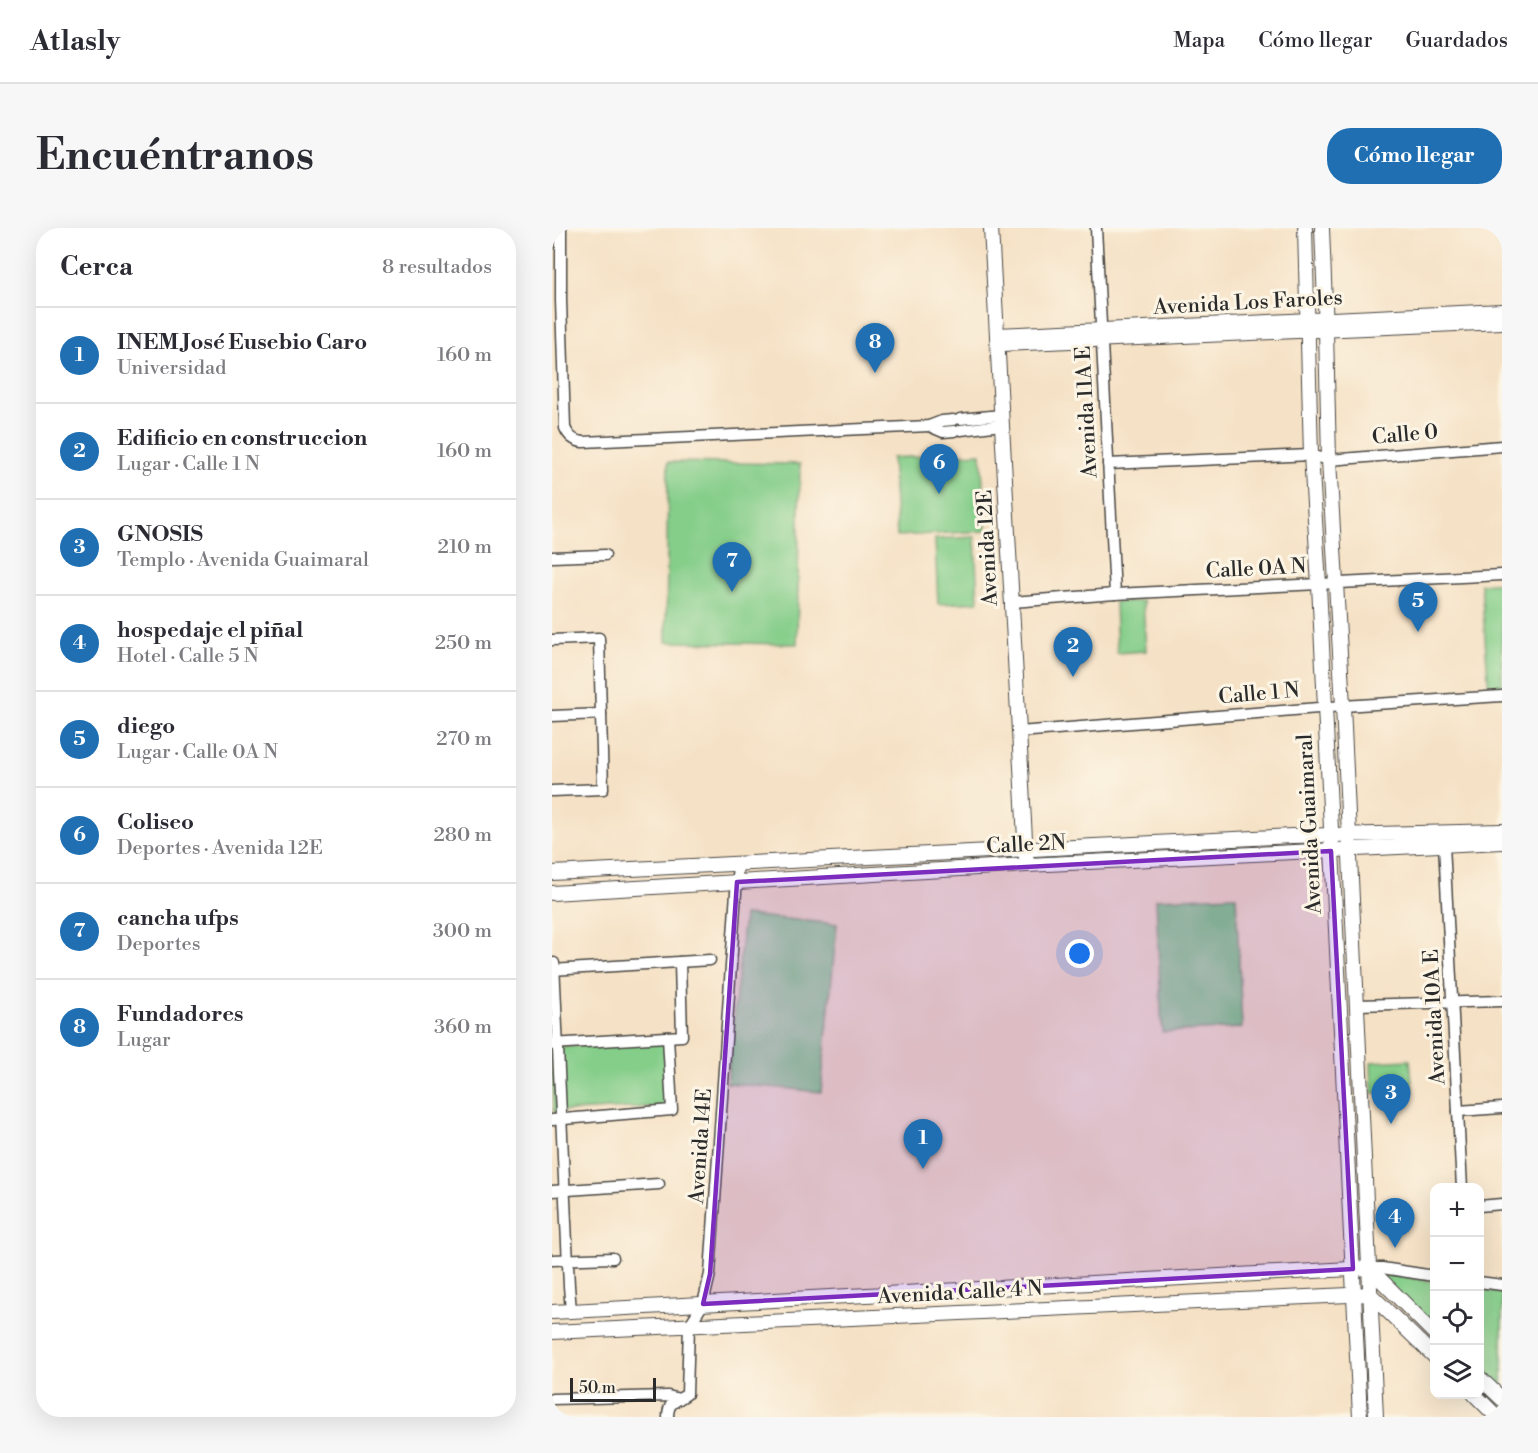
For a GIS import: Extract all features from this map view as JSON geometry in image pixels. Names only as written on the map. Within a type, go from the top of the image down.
[{"type":"street","points":[[561,228],[565,428],[573,439],[583,442],[929,426],[942,422],[957,425],[1001,420]]},
{"type":"street","name":"Avenida 12E","points":[[991,228],[1027,865]]},
{"type":"street","name":"Avenida 11A E","points":[[1096,228],[1115,594]]},
{"type":"street","name":"Avenida Guaimaral","points":[[1305,228],[1311,455],[1360,1417]]},
{"type":"street","name":"Avenida Guaimaral","points":[[1322,228],[1329,460],[1343,706],[1376,1417]]},
{"type":"street","name":"Avenida Los Faroles","points":[[997,340],[1326,324],[1502,311]]},
{"type":"street","name":"Avenida Los Faroles","points":[[1326,324],[1502,321]]},
{"type":"street","name":"Calle 0","points":[[1108,464],[1311,455],[1329,460],[1502,446]]},
{"type":"street","points":[[552,557],[606,555]]},
{"type":"street","name":"Calle 0A N","points":[[1011,602],[1115,594],[1502,575]]},
{"type":"street","points":[[552,640],[599,638],[603,789],[552,791]]},
{"type":"street","name":"Calle 1 N","points":[[1019,732],[1343,706],[1502,696]]},
{"type":"street","points":[[552,716],[601,714]]},
{"type":"street","name":"Calle 2N","points":[[552,873],[1280,836],[1502,831]]},
{"type":"street","name":"Calle 2N","points":[[552,893],[1027,865],[1502,843]]},
{"type":"street","name":"Avenida 10A E","points":[[1444,845],[1462,1183]]},
{"type":"street","name":"Avenida 14E","points":[[689,1326],[703,1304],[710,1274],[738,863]]},
{"type":"street","points":[[645,869],[646,888]]},
{"type":"street","points":[[572,1311],[567,1258],[563,1161],[557,1119],[559,1090],[553,968],[710,960]]},
{"type":"street","points":[[555,1044],[682,1036],[680,962]]},
{"type":"street","points":[[1357,1005],[1502,1000]]},
{"type":"street","points":[[557,1119],[672,1110],[668,1037]]},
{"type":"street","points":[[1458,1111],[1502,1108]]},
{"type":"street","points":[[552,1191],[659,1184]]},
{"type":"street","points":[[1484,1206],[1502,1204]]},
{"type":"street","points":[[552,1260],[613,1258]]},
{"type":"street","points":[[1369,1268],[1430,1275]]},
{"type":"street","points":[[1369,1268],[1430,1329]]},
{"type":"street","name":"Avenida Calle 4 N","points":[[552,1312],[1369,1268]]},
{"type":"street","points":[[1484,1283],[1502,1285]]},
{"type":"street","points":[[1037,1286],[1038,1309]]},
{"type":"street","points":[[1370,1294],[1430,1352]]},
{"type":"street","name":"Avenida Calle 4 N","points":[[552,1332],[1370,1294]]},
{"type":"street","points":[[848,1296],[850,1318]]},
{"type":"street","points":[[668,1417],[671,1404],[687,1394],[689,1326]]},
{"type":"street","points":[[1484,1382],[1497,1394],[1496,1417]]},
{"type":"street","points":[[552,1400],[668,1396],[682,1398]]},
{"type":"street","points":[[1478,1399],[1496,1417]]},
{"type":"highlighted area","points":[[1331,851],[1353,1269],[703,1304],[710,1274],[737,882]]},
{"type":"green space","points":[[981,453],[986,531],[897,536],[892,458]]},
{"type":"green space","points":[[668,462],[800,464],[797,644],[666,642]]},
{"type":"green space","points":[[975,537],[978,602],[938,604],[935,539]]},
{"type":"green space","points":[[1502,582],[1502,691],[1489,692],[1481,584]]},
{"type":"green space","points":[[1143,601],[1146,651],[1117,653],[1115,602]]},
{"type":"green space","points":[[1236,896],[1242,1028],[1162,1032],[1156,899]]},
{"type":"green space","points":[[744,915],[837,924],[821,1092],[727,1083]]},
{"type":"green space","points":[[667,1041],[669,1106],[554,1112],[552,1047]]},
{"type":"green space","points":[[1410,1060],[1413,1091],[1372,1093],[1371,1062]]},
{"type":"green space","points":[[1392,1274],[1430,1281],[1430,1325],[1382,1279]]},
{"type":"green space","points":[[1484,1290],[1502,1293],[1502,1394],[1484,1376]]},
{"type":"place","name":"Fundadores","points":[[875,373]]},
{"type":"place","name":"Coliseo","points":[[939,494]]},
{"type":"place","name":"cancha ufps","points":[[732,592]]},
{"type":"place","name":"diego","points":[[1418,632]]},
{"type":"place","name":"Edificio en construccion","points":[[1073,677]]},
{"type":"place","name":"GNOSIS","points":[[1391,1124]]},
{"type":"place","name":"INEM José Eusebio Caro","points":[[923,1169]]},
{"type":"place","name":"hospedaje el piñal","points":[[1395,1248]]}]
